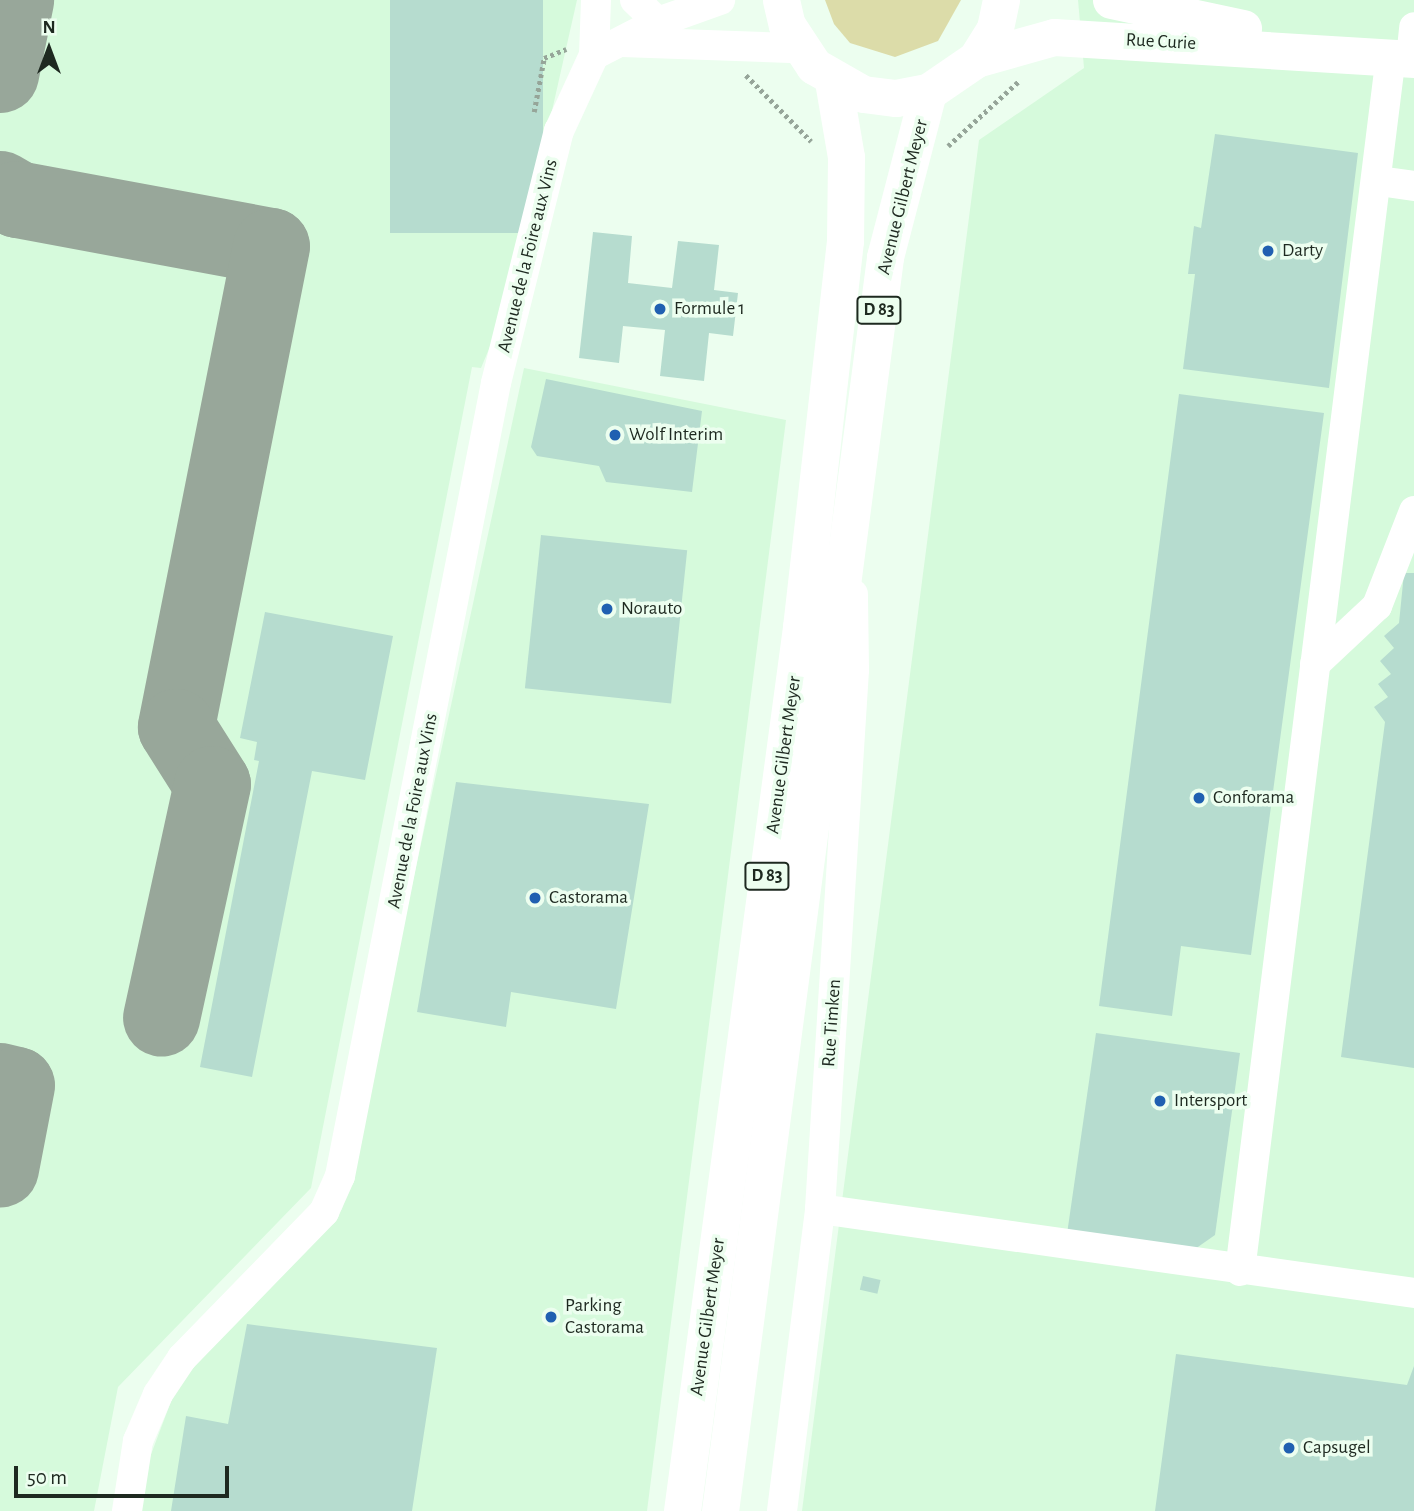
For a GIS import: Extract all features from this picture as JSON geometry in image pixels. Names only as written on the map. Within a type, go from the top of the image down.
[{"type":"main road","points":[[781,0],[799,48],[833,81],[863,94],[896,98],[928,92],[976,59],[995,28],[1001,0]]},
{"type":"main road","name":"Rue Curie","points":[[1111,0],[1350,51]]},
{"type":"main road","name":"Rue Curie","points":[[976,59],[1054,37],[1350,51],[1407,50]]},
{"type":"main road","name":"Avenue Gilbert Meyer","points":[[682,1511],[799,641],[845,241],[845,157],[833,81]]},
{"type":"main road","name":"Avenue Gilbert Meyer","points":[[720,1511],[852,533],[885,257],[928,92]]},
{"type":"street","name":"Avenue de la Foire aux Vins","points":[[127,1511],[138,1441],[158,1394],[182,1358],[324,1212],[340,1175],[496,383],[559,131],[594,55],[596,0]]},
{"type":"street","points":[[635,0],[658,22]]},
{"type":"street","points":[[594,55],[658,22],[720,0]]},
{"type":"street","points":[[622,42],[799,48]]},
{"type":"street","points":[[1240,1271],[1315,664],[1379,181],[1407,50]]},
{"type":"street","points":[[1379,181],[1414,186]]},
{"type":"street","points":[[1315,664],[1377,606],[1414,511]]},
{"type":"street","name":"Rue Timken","points":[[782,1511],[820,1209],[855,670],[852,533]]},
{"type":"street","points":[[820,1209],[1240,1271],[1414,1293]]},
{"type":"shaded area","points":[[0,0],[577,0],[509,301],[481,368],[472,367],[311,1188],[118,1387],[94,1511],[0,1511]]},
{"type":"shaded area","points":[[825,0],[961,0],[938,41],[895,57],[850,43],[834,24]]},
{"type":"shaded area","points":[[1078,0],[1414,0],[1414,1511],[802,1511],[979,140],[1084,68]]},
{"type":"shaded area","points":[[524,368],[786,420],[647,1511],[138,1511],[147,1465],[181,1375],[342,1209]]},
{"type":"building","points":[[390,0],[543,0],[543,233],[390,233]]},
{"type":"building","name":"Darty","points":[[1215,134],[1358,153],[1329,388],[1183,369],[1195,274],[1188,274],[1194,226],[1201,228]]},
{"type":"building","name":"Formule 1","points":[[593,232],[632,236],[628,283],[672,288],[678,241],[719,245],[714,290],[738,293],[733,336],[709,333],[704,381],[660,376],[665,330],[623,326],[619,363],[579,358]]},
{"type":"building","name":"Wolf Interim","points":[[546,379],[702,411],[692,492],[606,482],[599,466],[537,456],[531,447]]},
{"type":"building","name":"Conforama","points":[[1179,394],[1324,413],[1251,955],[1181,946],[1172,1016],[1099,1006]]},
{"type":"building","name":"Norauto","points":[[541,535],[687,550],[671,704],[525,688]]},
{"type":"building","points":[[1404,573],[1414,573],[1414,1068],[1341,1057],[1385,722],[1374,707],[1388,697],[1378,684],[1391,674],[1380,661],[1394,648],[1384,636],[1399,623]]},
{"type":"building","points":[[265,612],[393,636],[365,780],[312,771],[252,1077],[200,1067],[259,761],[254,760],[257,742],[240,738]]},
{"type":"building","name":"Castorama","points":[[456,782],[649,804],[616,1009],[511,992],[506,1027],[417,1012]]},
{"type":"building","name":"Intersport","points":[[1096,1033],[1240,1053],[1215,1235],[1195,1249],[1067,1234]]},
{"type":"building","points":[[863,1276],[881,1280],[877,1294],[860,1290]]},
{"type":"building","points":[[247,1324],[437,1348],[412,1511],[171,1511],[186,1416],[228,1424]]},
{"type":"building","name":"Capsugel","points":[[1176,1354],[1407,1385],[1414,1366],[1414,1511],[1155,1511]]},
{"type":"taxiway","points":[[0,74],[15,0]]},
{"type":"taxiway","points":[[0,189],[17,199],[271,246],[176,727],[212,784],[161,1017]]},
{"type":"taxiway","points":[[0,1081],[16,1085],[0,1168]]},
{"type":"place","name":"Darty","points":[[1268,251]]},
{"type":"place","name":"Formule 1","points":[[660,309]]},
{"type":"place","name":"Wolf Interim","points":[[615,435]]},
{"type":"place","name":"Norauto","points":[[607,609]]},
{"type":"place","name":"Conforama","points":[[1199,798]]},
{"type":"place","name":"Castorama","points":[[535,898]]},
{"type":"place","name":"Intersport","points":[[1160,1101]]},
{"type":"place","name":"Parking Castorama","points":[[551,1317]]},
{"type":"place","name":"Capsugel","points":[[1289,1448]]}]
